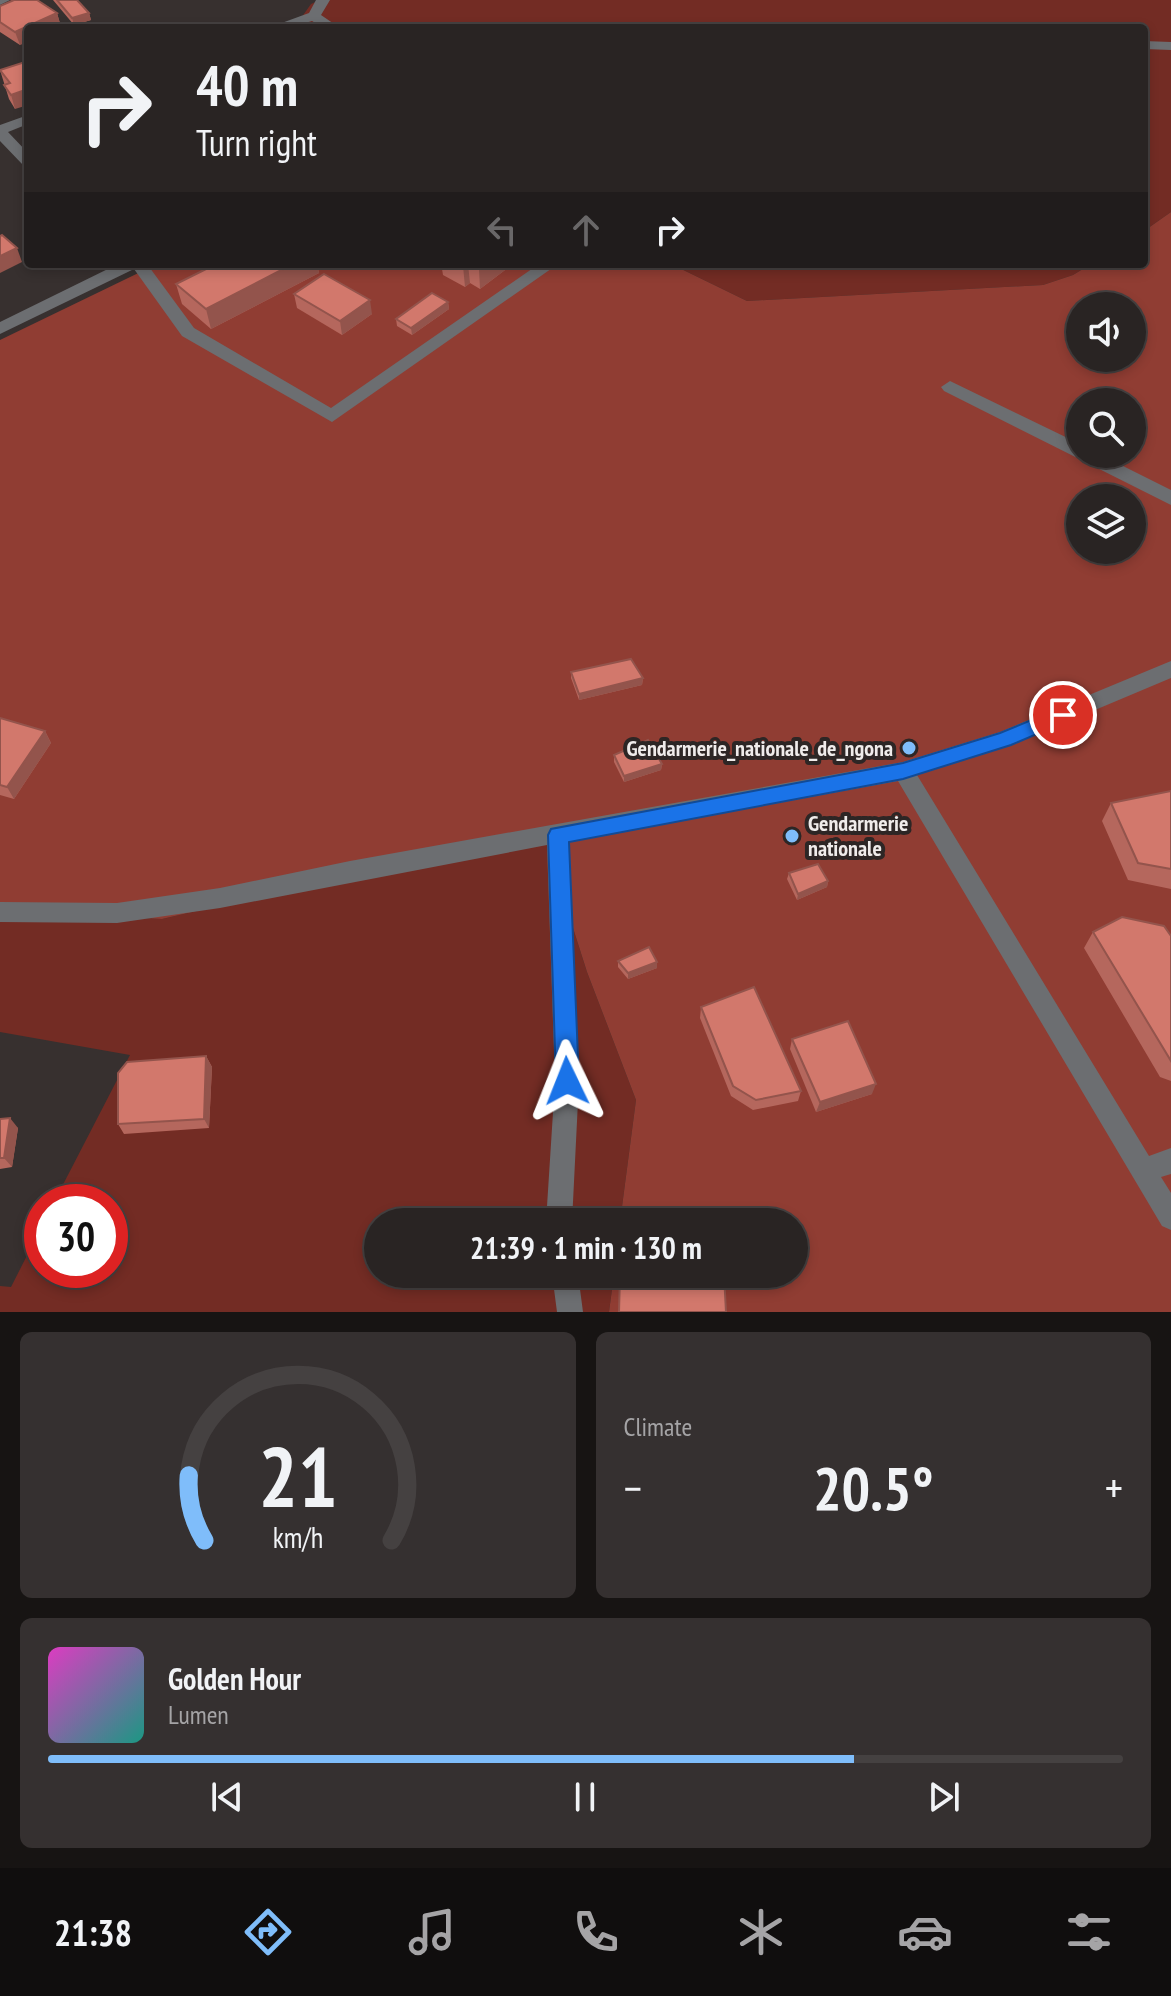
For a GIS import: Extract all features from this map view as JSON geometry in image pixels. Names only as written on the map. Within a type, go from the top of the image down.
[{"type":"street","points":[[288,24],[314,16],[323,0]]},
{"type":"street","points":[[314,16],[327,24]]},
{"type":"street","points":[[1148,45],[1171,46]]},
{"type":"street","points":[[24,121],[0,131],[24,158]]},
{"type":"street","points":[[0,329],[123,268]]},
{"type":"street","points":[[142,268],[188,332],[332,416],[544,268]]},
{"type":"street","points":[[950,387],[1066,445]]},
{"type":"street","points":[[1112,468],[1171,498]]},
{"type":"street","points":[[0,912],[117,913],[220,898],[350,871],[903,771],[1005,739],[1171,669]]},
{"type":"street","points":[[903,771],[1171,1217]]},
{"type":"street","points":[[558,835],[567,1081],[560,1208]]},
{"type":"street","points":[[1143,1171],[1171,1161]]},
{"type":"street","points":[[567,1288],[570,1312]]},
{"type":"shaded area","points":[[320,0],[1171,0],[1171,212],[1148,228],[1148,24],[297,24],[311,4]]},
{"type":"shaded area","points":[[1171,212],[1171,1312],[609,1312],[612,1288],[808,1288],[808,1208],[622,1208],[636,1100],[587,972],[546,843],[352,875],[162,919],[0,911],[0,340],[149,268],[679,268],[747,301],[1043,285],[1084,268],[1148,268],[1148,228]]},
{"type":"shaded area","points":[[679,268],[1084,268],[1043,285],[747,301]]},
{"type":"shaded area","points":[[546,843],[587,972],[636,1100],[622,1208],[364,1208],[364,1288],[612,1288],[609,1312],[0,1312],[0,1286],[11,1287],[24,1261],[24,1288],[128,1288],[128,1184],[63,1184],[130,1055],[0,1032],[0,911],[162,919],[352,875]]},
{"type":"building","points":[[14,0],[37,0],[57,13],[33,24],[24,24],[24,28],[15,32],[0,22],[0,6]]},
{"type":"building","points":[[57,0],[77,0],[89,13],[72,18]]},
{"type":"building","points":[[24,62],[24,90],[11,95],[4,85],[10,83],[0,70]]},
{"type":"building","points":[[0,236],[17,248],[0,256]]},
{"type":"building","points":[[208,268],[285,268],[206,309],[176,284]]},
{"type":"building","points":[[324,274],[370,300],[340,321],[294,294]]},
{"type":"building","points":[[432,293],[448,302],[411,328],[396,319]]},
{"type":"building","points":[[631,659],[643,678],[579,694],[571,672]]},
{"type":"building","points":[[0,718],[45,731],[7,787],[0,785]]},
{"type":"building","points":[[648,740],[662,764],[624,776],[614,755]]},
{"type":"building","points":[[1171,791],[1171,869],[1138,863],[1111,803]]},
{"type":"building","points":[[818,864],[828,881],[798,894],[789,873]]},
{"type":"building","points":[[1122,917],[1164,926],[1171,936],[1171,1061],[1093,932]]},
{"type":"building","points":[[649,947],[657,962],[628,973],[618,961]]},
{"type":"building","points":[[754,987],[801,1091],[756,1100],[733,1086],[701,1007]]},
{"type":"building","points":[[848,1021],[876,1084],[820,1102],[792,1039]]},
{"type":"building","points":[[206,1056],[204,1119],[118,1124],[118,1073],[127,1062]]},
{"type":"building","points":[[10,1118],[4,1158],[0,1158],[0,1119]]},
{"type":"building","points":[[620,1288],[725,1288],[726,1312],[619,1312]]},
{"type":"place","name":"Gendarmerie_nationale_de_ngona","points":[[909,748]]},
{"type":"place","name":"Gendarmerie nationale","points":[[792,836]]},
{"type":"route","points":[[567,1081],[558,835],[903,771],[1005,739],[1063,715]]}]
